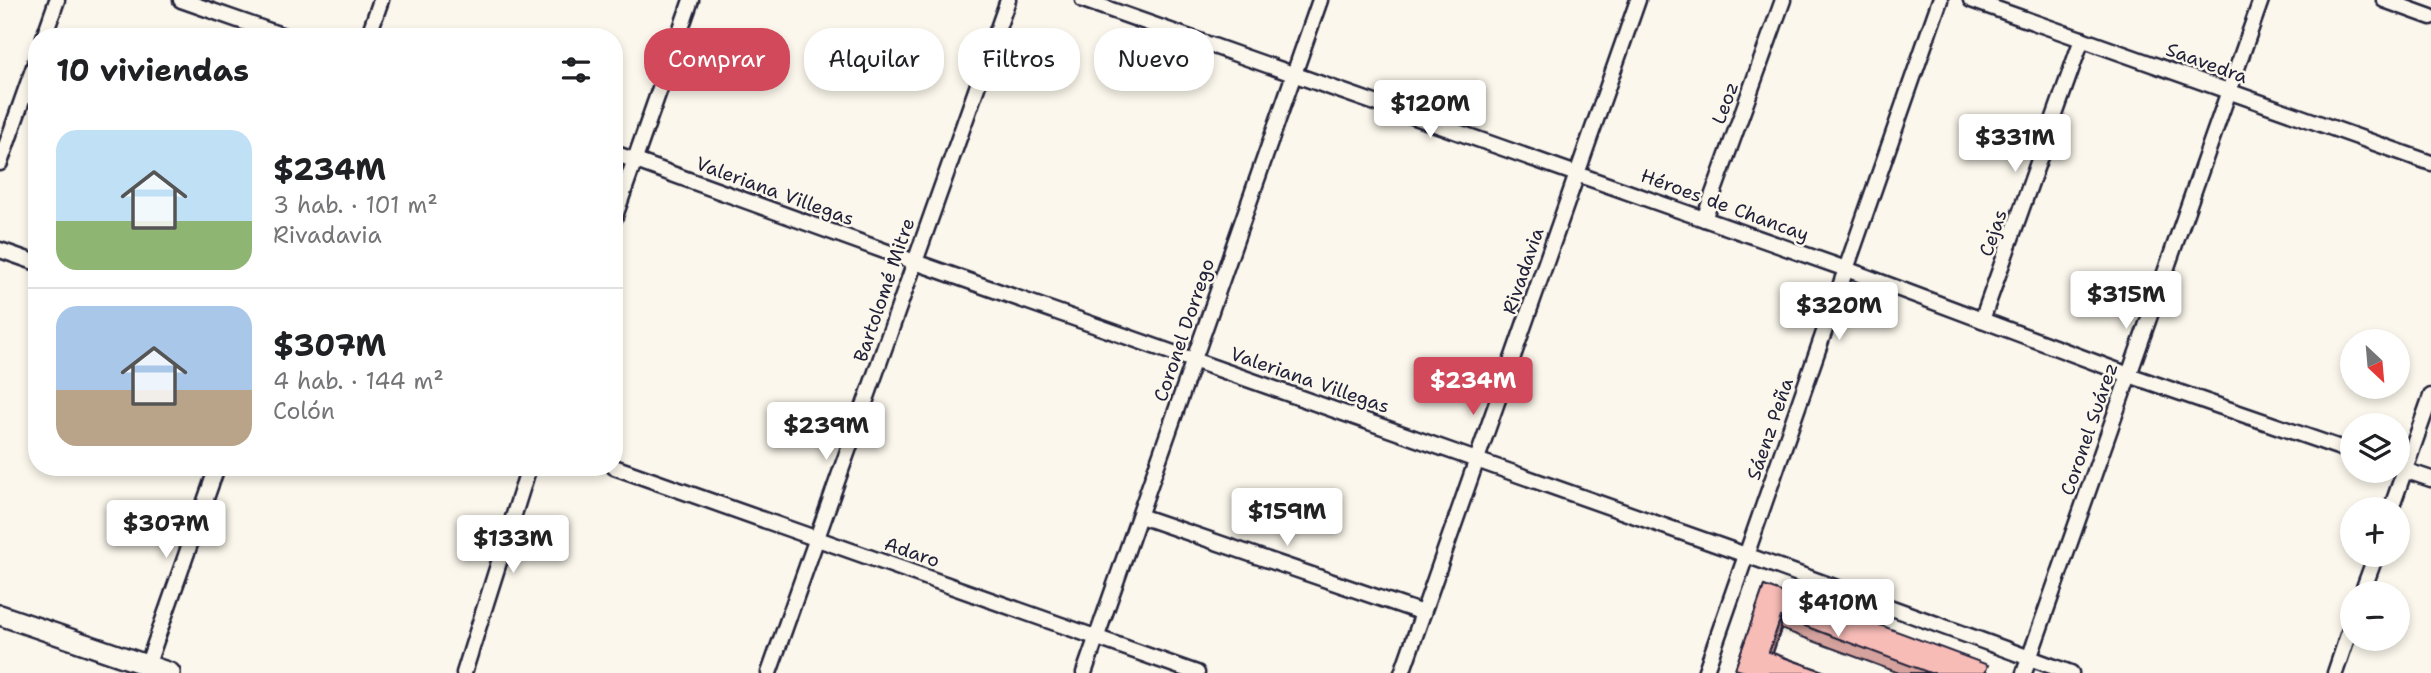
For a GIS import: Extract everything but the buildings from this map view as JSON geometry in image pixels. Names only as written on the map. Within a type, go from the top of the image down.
[{"type":"main road","points":[[0,615],[146,669],[170,673]]},
{"type":"street","points":[[47,28],[57,0]]},
{"type":"street","points":[[181,0],[261,28]]},
{"type":"street","points":[[371,28],[381,0]]},
{"type":"street","points":[[623,194],[691,0]]},
{"type":"street","name":"Bartolomé Mitre","points":[[769,673],[1008,0]]},
{"type":"street","name":"Héroes de Chancay","points":[[1083,0],[1577,173],[1846,269],[2129,375],[2340,448]]},
{"type":"street","name":"Coronel Dorrego","points":[[1084,673],[1320,0]]},
{"type":"street","name":"Rivadavia","points":[[1402,673],[1638,0]]},
{"type":"street","name":"Leoz","points":[[1704,219],[1783,0]]},
{"type":"street","name":"Sáenz Peña","points":[[1705,673],[1940,0]]},
{"type":"street","name":"Saavedra","points":[[1971,0],[2431,163]]},
{"type":"street","name":"Coronel Suárez","points":[[2024,673],[2261,0]]},
{"type":"street","points":[[2384,0],[2431,17]]},
{"type":"street","name":"Cejas","points":[[1982,320],[2082,39]]},
{"type":"street","points":[[0,163],[28,84]]},
{"type":"street","name":"Valeriana Villegas","points":[[623,156],[2071,673]]},
{"type":"street","points":[[0,250],[28,260]]},
{"type":"street","points":[[2410,447],[2431,396]]},
{"type":"street","name":"Adaro","points":[[623,470],[1197,673]]},
{"type":"street","points":[[2410,472],[2431,479]]},
{"type":"street","points":[[146,669],[214,476]]},
{"type":"street","points":[[464,673],[525,476]]},
{"type":"street","points":[[1140,516],[1423,614]]},
{"type":"street","points":[[2335,673],[2342,651]]}]
